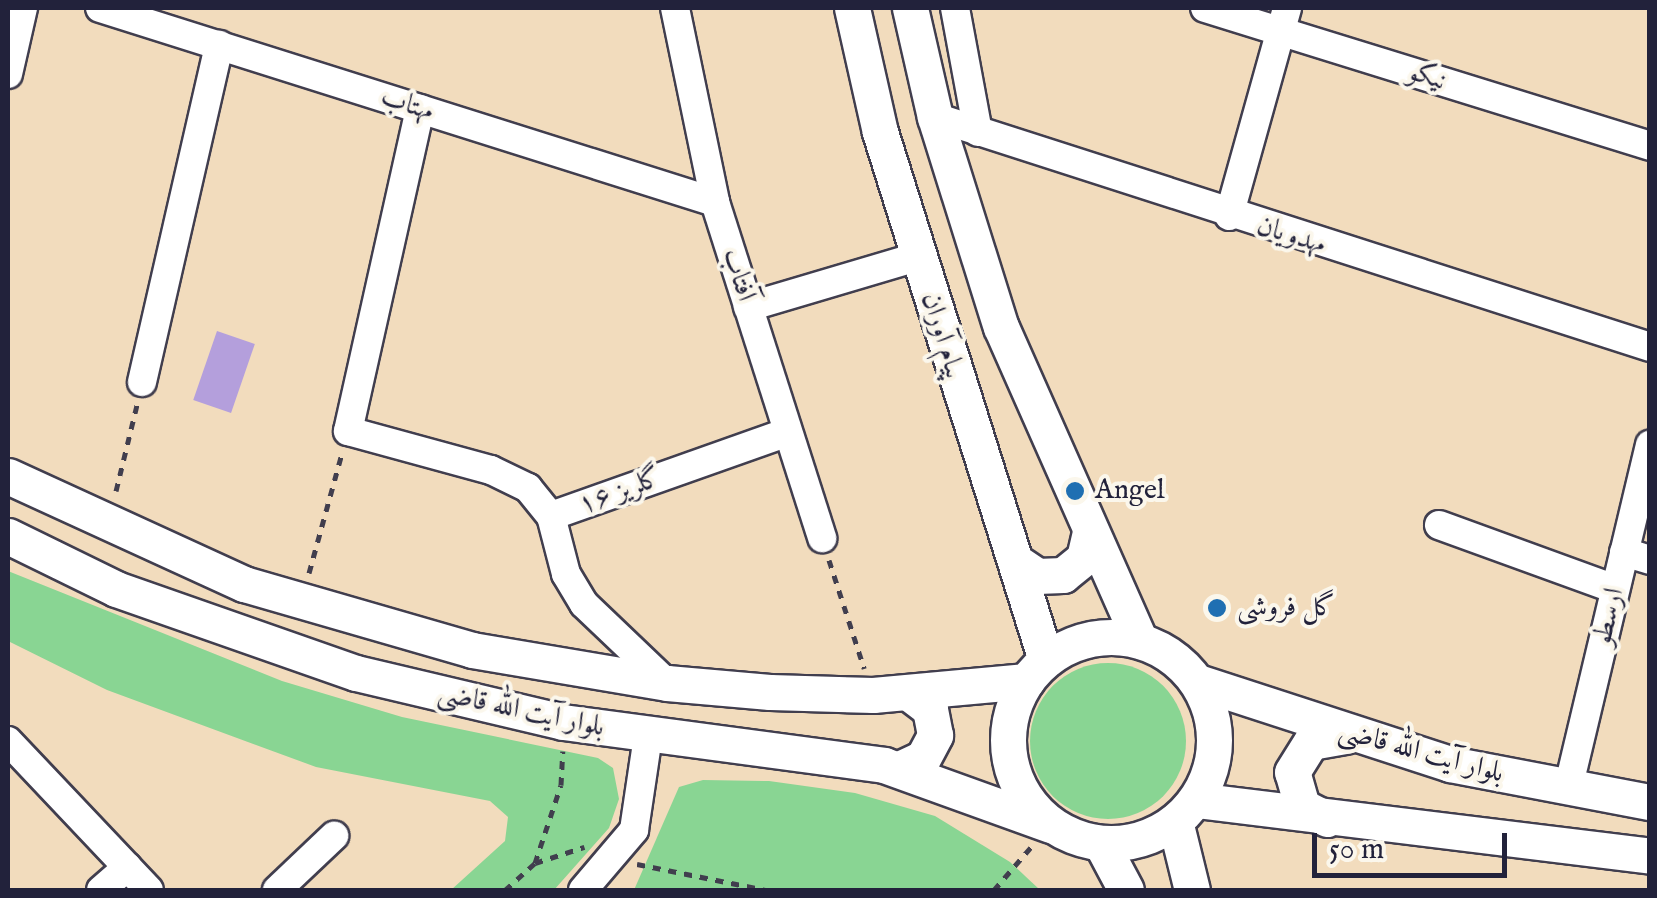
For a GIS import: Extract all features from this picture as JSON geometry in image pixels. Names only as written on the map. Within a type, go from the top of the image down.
[{"type":"main road","name":"پیام آوران","points":[[852,8],[918,256],[1015,561],[1036,670]]},
{"type":"main road","name":"پیام آوران","points":[[910,8],[935,117],[1000,326],[1140,641]]},
{"type":"main road","name":"بلوار آیت ‌الله قاضی","points":[[8,476],[108,526],[300,602],[472,650],[667,683],[874,695],[909,693],[1036,670]]},
{"type":"main road","points":[[1015,561],[1037,576],[1064,574],[1084,558],[1090,532]]},
{"type":"main road","name":"بلوار آیت ‌الله قاضی","points":[[8,536],[116,589],[234,635],[356,673],[564,722],[899,769],[1051,824]]},
{"type":"main road","points":[[1192,890],[1186,810],[1215,741],[1198,682],[1172,657],[1140,641],[1091,639],[1036,670],[1007,742],[1020,788],[1051,824],[1101,843],[1140,838],[1186,810],[1335,820],[1650,856]]},
{"type":"main road","name":"بلوار آیت ‌الله قاضی","points":[[1198,682],[1346,736],[1568,789],[1650,802]]},
{"type":"main road","points":[[899,769],[923,758],[935,735],[930,709],[909,693]]},
{"type":"main road","points":[[1335,820],[1302,806],[1292,772],[1310,742],[1346,736]]},
{"type":"main road","points":[[1101,843],[1126,890]]},
{"type":"street","points":[[8,74],[23,8]]},
{"type":"street","name":"مهتاب","points":[[100,8],[715,202]]},
{"type":"street","name":"آفتاب","points":[[674,8],[715,202],[822,538]]},
{"type":"street","points":[[955,8],[978,132]]},
{"type":"street","name":"نیکو","points":[[1205,8],[1284,19],[1650,146]]},
{"type":"street","points":[[1229,216],[1284,19]]},
{"type":"street","points":[[142,382],[219,45]]},
{"type":"street","points":[[348,431],[420,109]]},
{"type":"street","name":"مهدویان","points":[[935,117],[1229,216],[1650,347]]},
{"type":"street","points":[[748,307],[918,256]]},
{"type":"street","name":"گلریز ۱۶","points":[[348,431],[509,476],[551,516],[788,432]]},
{"type":"street","name":"ارسطو","points":[[1568,789],[1616,589],[1637,556],[1650,445]]},
{"type":"street","points":[[551,516],[566,574],[584,604],[667,683]]},
{"type":"street","points":[[1439,525],[1616,589]]},
{"type":"street","points":[[583,890],[614,860],[642,800],[648,736]]},
{"type":"street","points":[[8,741],[149,890]]},
{"type":"street","points":[[277,890],[334,836]]},
{"type":"street","points":[[100,890],[127,867]]},
{"type":"path","points":[[108,526],[142,382]]},
{"type":"path","points":[[300,602],[348,431]]},
{"type":"path","points":[[822,538],[874,695]]},
{"type":"path","points":[[505,890],[534,863],[562,786],[564,722]]},
{"type":"path","points":[[994,890],[1051,824]]},
{"type":"path","points":[[614,860],[766,890]]},
{"type":"green space","points":[[8,571],[282,681],[402,717],[598,758],[613,768],[619,799],[609,828],[554,890],[451,890],[505,841],[508,817],[490,801],[316,767],[107,690],[8,641]]},
{"type":"green space","points":[[1108,663],[1138,669],[1163,686],[1180,711],[1186,741],[1180,771],[1163,796],[1138,813],[1108,819],[1078,813],[1053,796],[1036,771],[1030,741],[1036,711],[1053,686],[1078,669]]},
{"type":"green space","points":[[703,780],[769,781],[855,793],[935,816],[1010,862],[1040,890],[634,890],[679,787]]},
{"type":"building","points":[[217,331],[255,344],[231,413],[193,400]]},
{"type":"place","name":"Angel","points":[[1075,491]]},
{"type":"place","name":"گل فروشی","points":[[1217,608]]}]
